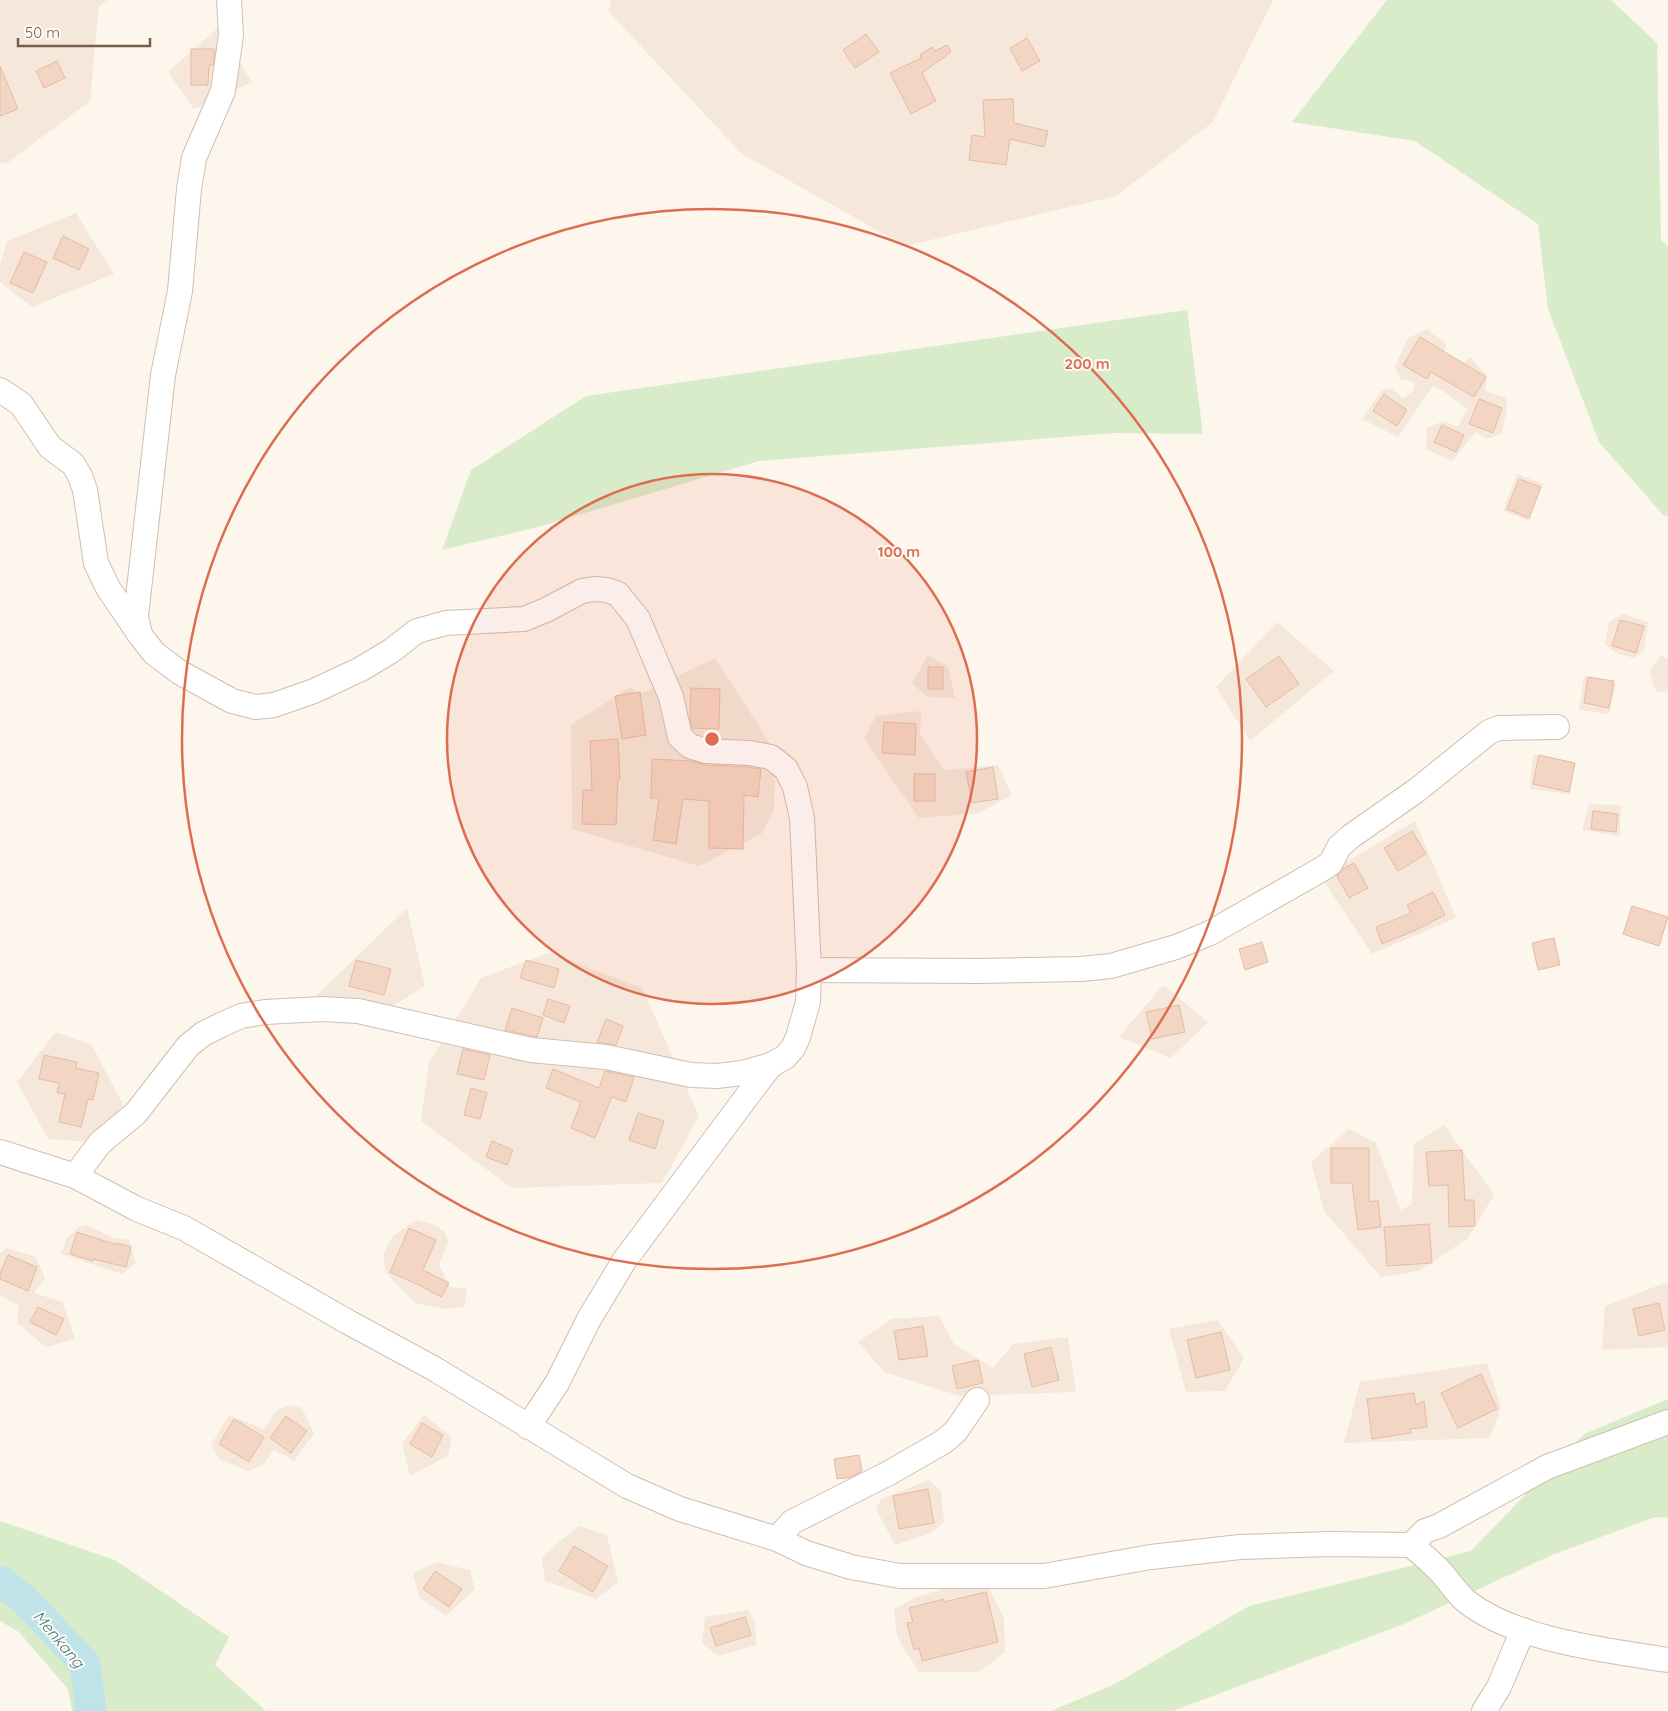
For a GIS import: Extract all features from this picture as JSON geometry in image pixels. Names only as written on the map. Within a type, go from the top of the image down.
[{"type":"street","points":[[140,635],[136,616],[163,374],[180,291],[189,189],[194,158],[223,91],[231,35],[229,0]]},
{"type":"street","points":[[0,390],[21,404],[50,447],[73,464],[80,476],[85,490],[96,563],[108,588],[140,635],[154,653],[179,672],[232,701],[243,705],[264,707],[274,705],[314,691],[361,669],[391,651],[417,632],[446,623],[524,619],[582,591],[594,589],[607,590],[618,594],[638,619],[671,697],[680,737],[690,746],[706,751],[750,753],[771,757],[786,769],[795,788],[802,818],[809,970],[808,1002],[793,1048],[785,1057],[771,1065],[742,1073],[717,1076],[691,1075],[606,1058],[531,1050],[358,1011],[322,1009],[265,1012],[241,1016],[220,1025],[203,1034],[188,1046],[136,1113],[100,1143],[74,1176]]},
{"type":"street","points":[[809,970],[978,971],[1081,969],[1111,966],[1176,947],[1210,933],[1331,863],[1339,847],[1350,837],[1417,790],[1488,732],[1499,728],[1557,727]]},
{"type":"street","points":[[528,1427],[557,1383],[589,1319],[624,1262],[771,1065]]},
{"type":"street","points":[[0,1152],[74,1176],[137,1208],[184,1228],[348,1322],[433,1368],[627,1486],[680,1509],[777,1539],[806,1553],[851,1567],[900,1576],[1044,1576],[1151,1557],[1240,1547],[1329,1544],[1411,1545],[1439,1570],[1466,1601],[1499,1622],[1584,1647],[1668,1660]]},
{"type":"street","points":[[777,1539],[792,1522],[889,1473],[943,1442],[956,1431],[977,1400]]},
{"type":"street","points":[[1411,1545],[1425,1531],[1453,1519],[1547,1467],[1668,1422]]},
{"type":"street","points":[[1484,1711],[1499,1687],[1523,1630]]},
{"type":"shaded area","points":[[0,0],[107,0],[99,6],[90,101],[7,163],[0,162]]},
{"type":"shaded area","points":[[611,0],[1273,0],[1213,122],[1116,196],[905,246],[742,154],[609,12]]},
{"type":"shaded area","points":[[218,28],[252,82],[194,109],[168,72]]},
{"type":"shaded area","points":[[76,213],[114,274],[32,307],[0,282],[0,265],[7,241]]},
{"type":"shaded area","points":[[1427,329],[1447,345],[1436,374],[1445,379],[1470,357],[1487,376],[1485,391],[1506,398],[1507,408],[1502,433],[1487,439],[1476,432],[1452,461],[1426,449],[1427,428],[1443,421],[1458,427],[1467,409],[1442,390],[1433,386],[1398,437],[1362,419],[1382,390],[1392,388],[1403,399],[1413,391],[1415,382],[1400,379],[1395,366],[1408,338]]},
{"type":"shaded area","points":[[1517,474],[1543,484],[1529,521],[1503,511]]},
{"type":"shaded area","points":[[1623,614],[1648,622],[1644,650],[1634,658],[1616,653],[1605,645],[1609,622]]},
{"type":"shaded area","points":[[1277,622],[1334,671],[1250,741],[1216,687]]},
{"type":"shaded area","points":[[928,655],[948,667],[955,698],[927,697],[912,683]]},
{"type":"shaded area","points":[[1661,655],[1668,659],[1668,691],[1656,692],[1649,671]]},
{"type":"shaded area","points":[[715,658],[776,753],[774,810],[762,833],[699,866],[572,829],[571,725],[630,687],[640,694]]},
{"type":"shaded area","points":[[1584,676],[1616,684],[1609,714],[1579,710]]},
{"type":"shaded area","points":[[921,711],[920,734],[944,770],[998,765],[1012,795],[979,813],[919,818],[864,739],[876,716]]},
{"type":"shaded area","points":[[1533,754],[1575,763],[1570,794],[1530,789]]},
{"type":"shaded area","points":[[1589,804],[1621,805],[1620,836],[1582,830]]},
{"type":"shaded area","points":[[1415,821],[1456,918],[1372,954],[1321,877]]},
{"type":"shaded area","points":[[407,908],[425,986],[368,1022],[314,998]]},
{"type":"shaded area","points":[[549,953],[642,988],[699,1116],[662,1183],[512,1188],[421,1121],[429,1063],[481,978]]},
{"type":"shaded area","points":[[1163,985],[1208,1022],[1171,1058],[1119,1037]]},
{"type":"shaded area","points":[[56,1032],[92,1045],[123,1105],[92,1142],[48,1139],[17,1082]]},
{"type":"shaded area","points":[[1444,1125],[1494,1195],[1468,1238],[1419,1271],[1381,1277],[1324,1211],[1311,1162],[1349,1129],[1376,1143],[1401,1210],[1412,1204],[1414,1144]]},
{"type":"shaded area","points":[[416,1220],[430,1223],[445,1232],[448,1242],[439,1265],[450,1287],[467,1289],[464,1307],[446,1309],[415,1303],[386,1273],[383,1254],[393,1236]]},
{"type":"shaded area","points":[[87,1225],[114,1238],[129,1240],[136,1263],[122,1274],[61,1254],[67,1238],[79,1227]]},
{"type":"shaded area","points":[[6,1248],[36,1257],[45,1278],[34,1293],[63,1302],[75,1339],[46,1347],[17,1323],[19,1306],[0,1295],[0,1254]]},
{"type":"shaded area","points":[[1662,1284],[1668,1284],[1668,1347],[1602,1350],[1605,1306]]},
{"type":"shaded area","points":[[939,1316],[954,1344],[993,1368],[1013,1344],[1068,1337],[1076,1392],[960,1396],[884,1372],[858,1342],[892,1319]]},
{"type":"shaded area","points":[[1218,1320],[1244,1358],[1225,1391],[1186,1392],[1169,1329]]},
{"type":"shaded area","points":[[1487,1363],[1501,1407],[1490,1438],[1344,1443],[1360,1382]]},
{"type":"shaded area","points":[[290,1405],[302,1408],[314,1434],[294,1461],[274,1450],[263,1465],[248,1471],[219,1459],[211,1445],[229,1415],[264,1429],[277,1410]]},
{"type":"shaded area","points":[[424,1415],[452,1437],[448,1456],[410,1476],[402,1444]]},
{"type":"shaded area","points":[[929,1480],[941,1491],[944,1522],[931,1533],[895,1545],[876,1509],[881,1499]]},
{"type":"shaded area","points":[[579,1526],[607,1535],[618,1582],[596,1599],[545,1581],[542,1558]]},
{"type":"shaded area","points":[[437,1562],[470,1570],[475,1589],[446,1616],[419,1597],[413,1573]]},
{"type":"shaded area","points":[[952,1586],[988,1586],[1004,1618],[1005,1652],[979,1672],[919,1672],[897,1637],[894,1609],[914,1598]]},
{"type":"shaded area","points":[[748,1610],[754,1620],[757,1645],[718,1656],[702,1643],[705,1617]]},
{"type":"green space","points":[[1387,0],[1611,0],[1657,43],[1661,240],[1668,246],[1668,515],[1664,516],[1599,442],[1548,309],[1538,224],[1415,141],[1292,122]]},
{"type":"green space","points":[[1187,310],[1203,434],[1115,433],[759,461],[538,527],[442,550],[471,470],[586,396]]},
{"type":"green space","points":[[1668,1399],[1668,1518],[1655,1517],[1552,1555],[1404,1624],[1173,1711],[1051,1711],[1113,1685],[1249,1606],[1471,1551],[1584,1434]]},
{"type":"green space","points":[[0,1521],[115,1560],[229,1637],[215,1665],[266,1711],[72,1711],[68,1689],[19,1632],[0,1621]]},
{"type":"building","points":[[866,34],[879,52],[855,68],[843,50]]},
{"type":"building","points":[[1027,38],[1040,61],[1022,71],[1010,48]]},
{"type":"building","points":[[947,45],[951,52],[922,73],[936,101],[911,114],[890,73],[921,58],[920,55],[932,47],[935,51]]},
{"type":"building","points":[[191,49],[215,49],[213,65],[209,65],[208,85],[191,85]]},
{"type":"building","points":[[57,61],[65,78],[44,88],[36,71]]},
{"type":"building","points":[[0,66],[18,109],[0,116]]},
{"type":"building","points":[[1013,99],[1014,123],[1048,131],[1044,147],[1010,139],[1006,165],[969,160],[972,135],[985,137],[983,100]]},
{"type":"building","points":[[63,236],[89,249],[79,270],[53,258]]},
{"type":"building","points":[[24,252],[47,262],[33,293],[10,283]]},
{"type":"building","points":[[1420,337],[1486,377],[1474,397],[1431,372],[1427,379],[1403,365]]},
{"type":"building","points":[[1384,394],[1407,410],[1397,426],[1373,411]]},
{"type":"building","points":[[1479,399],[1502,408],[1493,433],[1469,424]]},
{"type":"building","points":[[1442,425],[1464,435],[1456,452],[1434,442]]},
{"type":"building","points":[[1519,479],[1541,487],[1529,518],[1507,509]]},
{"type":"building","points":[[1620,620],[1644,626],[1636,653],[1612,646]]},
{"type":"building","points":[[1279,656],[1299,684],[1266,707],[1246,679]]},
{"type":"building","points":[[928,667],[943,667],[943,689],[928,689]]},
{"type":"building","points":[[1588,677],[1614,681],[1609,708],[1584,703]]},
{"type":"building","points":[[691,688],[720,689],[719,729],[692,728],[690,718]]},
{"type":"building","points":[[640,692],[646,735],[622,739],[615,696]]},
{"type":"building","points":[[884,722],[916,724],[915,755],[882,753]]},
{"type":"building","points":[[618,739],[620,779],[618,779],[616,825],[582,824],[583,790],[592,790],[590,741]]},
{"type":"building","points":[[1539,755],[1575,763],[1569,792],[1533,784]]},
{"type":"building","points":[[652,759],[692,761],[705,765],[761,769],[758,797],[744,795],[743,849],[709,848],[709,801],[683,799],[676,844],[653,840],[659,798],[651,798]]},
{"type":"building","points":[[993,767],[998,799],[972,803],[966,772]]},
{"type":"building","points":[[914,774],[935,774],[935,801],[914,801]]},
{"type":"building","points":[[1593,811],[1618,814],[1616,832],[1591,829]]},
{"type":"building","points":[[1412,831],[1426,854],[1398,871],[1384,848]]},
{"type":"building","points":[[1354,863],[1368,888],[1349,898],[1337,876],[1344,868]]},
{"type":"building","points":[[1433,892],[1445,915],[1382,944],[1376,927],[1411,913],[1407,905]]},
{"type":"building","points":[[1632,906],[1668,917],[1659,946],[1623,934]]},
{"type":"building","points":[[1554,938],[1560,965],[1538,970],[1532,943]]},
{"type":"building","points":[[1262,942],[1268,962],[1245,970],[1239,949]]},
{"type":"building","points":[[356,960],[391,969],[384,995],[349,986]]},
{"type":"building","points":[[526,960],[559,969],[554,988],[520,978]]},
{"type":"building","points":[[548,999],[570,1006],[564,1023],[543,1015]]},
{"type":"building","points":[[1179,1005],[1185,1032],[1152,1039],[1146,1012]]},
{"type":"building","points":[[512,1008],[543,1018],[537,1037],[505,1030]]},
{"type":"building","points":[[606,1019],[623,1026],[616,1045],[597,1042]]},
{"type":"building","points":[[463,1049],[490,1055],[484,1080],[457,1074]]},
{"type":"building","points":[[44,1055],[77,1062],[76,1068],[99,1073],[93,1100],[88,1099],[81,1127],[59,1122],[65,1094],[57,1093],[59,1083],[39,1079]]},
{"type":"building","points":[[553,1069],[599,1088],[605,1071],[634,1077],[626,1102],[612,1097],[595,1138],[571,1128],[581,1102],[546,1088]]},
{"type":"building","points":[[471,1088],[487,1093],[480,1119],[464,1115]]},
{"type":"building","points":[[638,1113],[664,1121],[655,1149],[629,1140]]},
{"type":"building","points":[[492,1141],[513,1150],[507,1165],[486,1157]]},
{"type":"building","points":[[1331,1148],[1369,1148],[1369,1202],[1378,1200],[1381,1227],[1358,1230],[1352,1183],[1331,1183]]},
{"type":"building","points":[[1462,1150],[1465,1200],[1474,1200],[1475,1226],[1449,1227],[1448,1185],[1429,1186],[1426,1152]]},
{"type":"building","points":[[1429,1224],[1432,1263],[1387,1266],[1384,1227]]},
{"type":"building","points":[[409,1228],[436,1240],[423,1270],[449,1283],[441,1297],[390,1272]]},
{"type":"building","points":[[77,1232],[117,1245],[117,1243],[131,1247],[126,1267],[93,1259],[93,1261],[70,1254]]},
{"type":"building","points":[[8,1255],[37,1267],[28,1291],[0,1279],[0,1274]]},
{"type":"building","points":[[1659,1303],[1665,1330],[1639,1336],[1633,1309]]},
{"type":"building","points":[[38,1307],[64,1319],[56,1335],[30,1322]]},
{"type":"building","points":[[923,1326],[928,1356],[899,1360],[894,1331]]},
{"type":"building","points":[[1221,1332],[1230,1370],[1196,1378],[1187,1340]]},
{"type":"building","points":[[1051,1347],[1059,1380],[1032,1387],[1024,1354]]},
{"type":"building","points":[[978,1360],[983,1383],[957,1389],[952,1366]]},
{"type":"building","points":[[1481,1374],[1497,1409],[1458,1428],[1441,1393]]},
{"type":"building","points":[[1414,1393],[1416,1405],[1424,1401],[1427,1427],[1410,1429],[1411,1433],[1372,1439],[1367,1399]]},
{"type":"building","points":[[286,1416],[307,1431],[291,1453],[270,1438]]},
{"type":"building","points":[[234,1419],[264,1437],[249,1462],[219,1444]]},
{"type":"building","points":[[422,1423],[443,1435],[432,1457],[410,1444]]},
{"type":"building","points":[[859,1455],[862,1471],[852,1477],[837,1479],[834,1459]]},
{"type":"building","points":[[928,1489],[934,1523],[899,1529],[893,1496]]},
{"type":"building","points":[[574,1546],[608,1566],[593,1592],[559,1571]]},
{"type":"building","points":[[435,1571],[462,1589],[449,1607],[423,1589]]},
{"type":"building","points":[[986,1592],[998,1642],[922,1661],[919,1648],[914,1650],[907,1623],[913,1622],[909,1608],[944,1599],[944,1602]]},
{"type":"building","points":[[745,1617],[751,1635],[716,1646],[710,1628]]},
{"type":"waterway","name":"Menkang","points":[[0,1581],[24,1599],[85,1664],[91,1711]]}]
